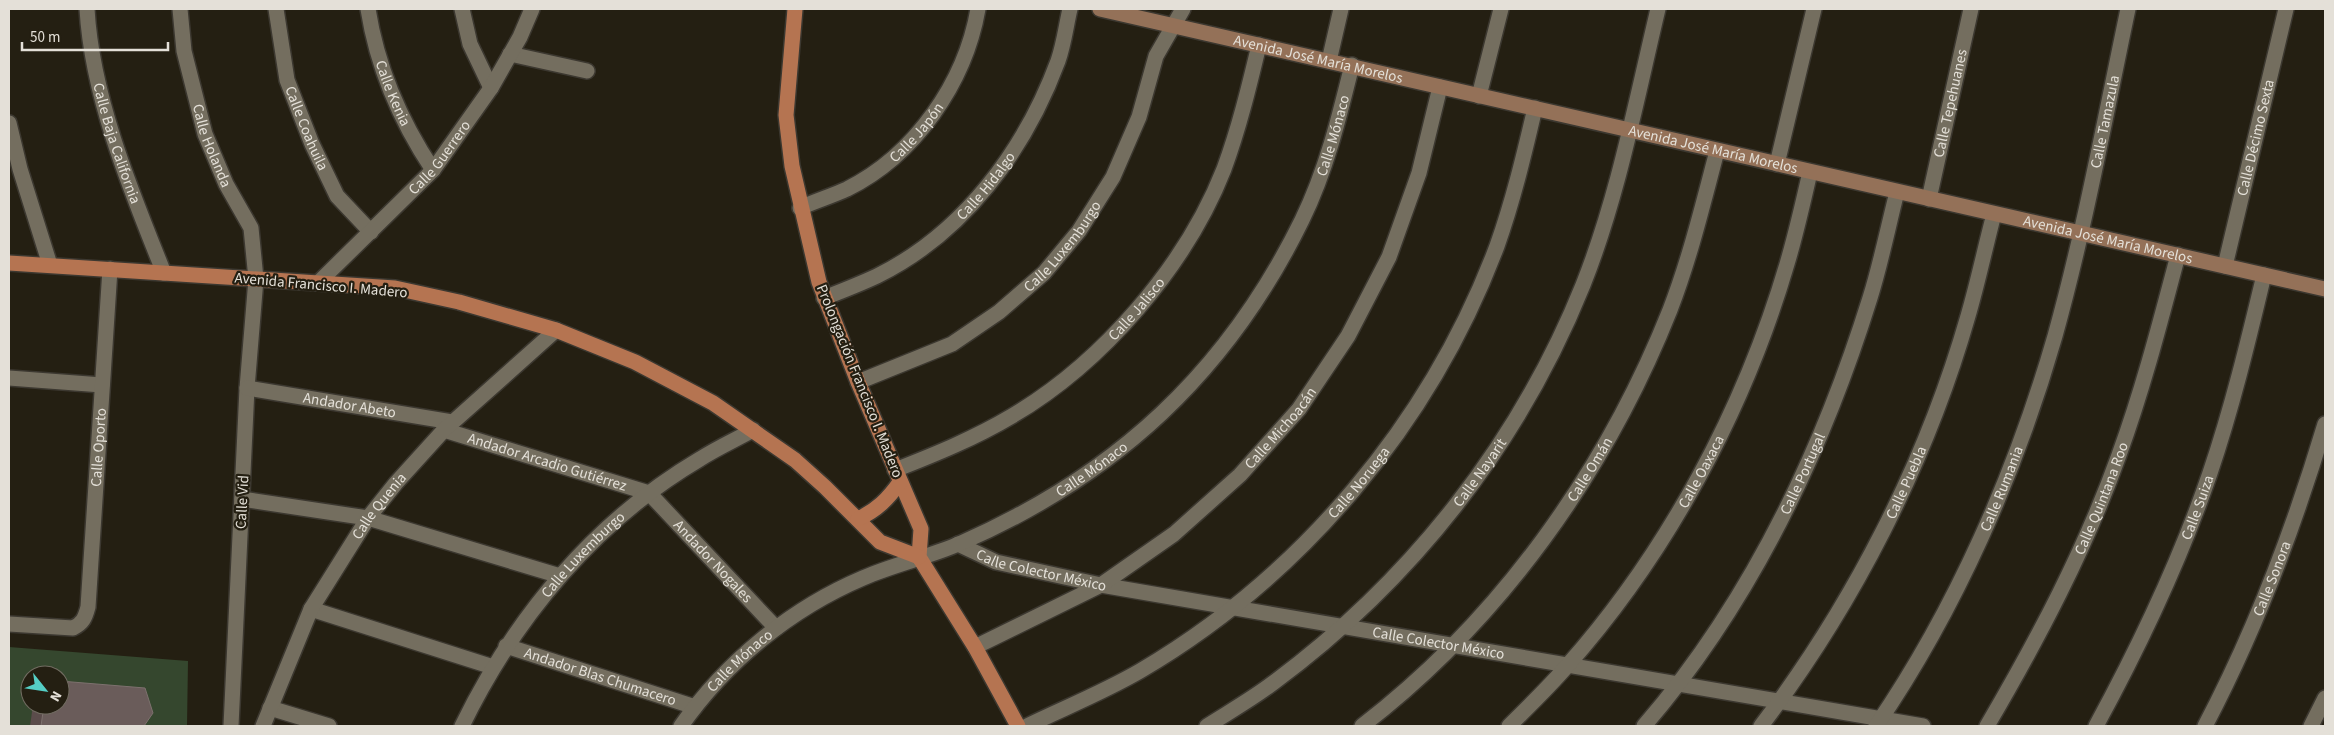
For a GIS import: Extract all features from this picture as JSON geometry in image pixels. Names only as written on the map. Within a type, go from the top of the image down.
[{"type":"main road","name":"Prolongación Francisco I. Madero","points":[[794,9],[786,115],[792,166],[800,208],[824,298],[921,529],[920,557]]},
{"type":"main road","name":"Avenida Francisco I. Madero","points":[[9,263],[395,288],[459,302],[556,330],[643,366],[713,403],[795,460],[880,542],[920,557]]},
{"type":"main road","points":[[858,519],[875,510],[888,499],[898,476]]},
{"type":"main road","points":[[920,557],[975,647],[1018,726]]},
{"type":"street","name":"Calle Baja California","points":[[87,9],[104,106],[132,193],[164,273]]},
{"type":"street","name":"Calle Holanda","points":[[180,9],[184,51],[205,134],[226,184],[251,228],[256,279]]},
{"type":"street","name":"Calle Coahuila","points":[[276,9],[287,80],[312,144],[337,196],[371,232]]},
{"type":"street","name":"Calle Kenia","points":[[368,9],[372,33],[391,92],[415,143],[433,170]]},
{"type":"street","points":[[462,9],[470,44],[491,88]]},
{"type":"street","name":"Calle Guerrero","points":[[318,283],[433,170],[491,88],[532,9]]},
{"type":"street","name":"Calle Japón","points":[[800,208],[848,188],[891,160],[927,123],[955,80],[974,32],[978,9]]},
{"type":"street","name":"Calle Hidalgo","points":[[824,298],[878,276],[927,245],[970,207],[1008,162],[1037,112],[1059,58],[1070,9]]},
{"type":"street","name":"Avenida José María Morelos","points":[[1100,9],[1352,65],[1717,151],[2325,289]]},
{"type":"street","name":"Calle Luxemburgo","points":[[858,382],[952,344],[999,312],[1044,273],[1079,230],[1113,177],[1139,117],[1156,56],[1183,9]]},
{"type":"street","points":[[1329,61],[1341,9]]},
{"type":"street","points":[[1480,96],[1501,9]]},
{"type":"street","name":"Calle Nayarit","points":[[1206,726],[1272,684],[1344,626],[1398,574],[1459,502],[1506,437],[1544,370],[1583,285],[1611,203],[1658,9]]},
{"type":"street","points":[[1777,164],[1814,9]]},
{"type":"street","name":"Calle Tepehuanes","points":[[1929,199],[1971,9]]},
{"type":"street","name":"Calle Tamazula","points":[[2080,233],[2128,9]]},
{"type":"street","name":"Calle Décimo Sexta","points":[[2225,266],[2286,9]]},
{"type":"street","name":"Calle Jalisco","points":[[898,476],[1014,415],[1074,371],[1115,334],[1152,291],[1194,229],[1223,171],[1245,109],[1259,45]]},
{"type":"street","points":[[510,54],[588,71]]},
{"type":"street","name":"Calle Mónaco","points":[[681,726],[694,707],[733,665],[776,628],[839,589],[863,578],[958,544],[1031,510],[1100,466],[1162,415],[1217,356],[1264,290],[1303,219],[1332,144],[1352,65]]},
{"type":"street","name":"Calle Michoacán","points":[[975,647],[1101,585],[1174,534],[1240,475],[1298,409],[1348,336],[1389,257],[1420,173],[1440,87]]},
{"type":"street","name":"Calle Noruega","points":[[1027,726],[1138,672],[1191,638],[1232,608],[1300,548],[1353,492],[1402,427],[1433,378],[1464,321],[1496,246],[1520,173],[1534,108]]},
{"type":"street","points":[[9,123],[20,169],[50,265]]},
{"type":"street","name":"Calle Omán","points":[[1362,726],[1389,706],[1453,646],[1511,582],[1562,513],[1618,422],[1635,390],[1670,309],[1697,232],[1717,151]]},
{"type":"street","name":"Calle Oaxaca","points":[[1509,726],[1568,666],[1629,588],[1668,530],[1703,469],[1739,392],[1766,327],[1787,264],[1810,172]]},
{"type":"street","name":"Calle Portugal","points":[[1644,726],[1680,684],[1740,594],[1792,499],[1836,400],[1871,297],[1897,192]]},
{"type":"street","name":"Calle Puebla","points":[[1761,726],[1780,701],[1839,612],[1894,508],[1933,419],[1964,327],[1994,214]]},
{"type":"street","name":"Calle Rumania","points":[[1878,723],[1935,629],[1982,534],[2025,427],[2055,336],[2080,233]]},
{"type":"street","name":"Calle Quintana Roo","points":[[1987,726],[2034,646],[2080,552],[2119,455],[2152,356],[2178,255]]},
{"type":"street","name":"Calle Oporto","points":[[9,624],[73,628],[82,624],[88,607],[110,269]]},
{"type":"street","name":"Calle Suiza","points":[[2096,726],[2130,664],[2173,570],[2210,474],[2240,375],[2264,275]]},
{"type":"street","name":"Calle Vid","points":[[231,726],[247,388],[256,279]]},
{"type":"street","name":"Calle Quenia","points":[[263,726],[311,609],[368,518],[396,483],[448,426],[556,330]]},
{"type":"street","points":[[9,378],[102,385]]},
{"type":"street","name":"Andador Abeto","points":[[247,388],[448,426]]},
{"type":"street","name":"Calle Sonora","points":[[2205,726],[2228,682],[2270,589],[2305,493],[2325,424]]},
{"type":"street","name":"Andador Arcadio Gutiérrez","points":[[448,426],[649,493]]},
{"type":"street","name":"Calle Luxemburgo","points":[[462,726],[493,667],[536,603],[608,526],[649,493],[700,459],[753,430]]},
{"type":"street","name":"Andador Nogales","points":[[649,493],[776,628]]},
{"type":"street","points":[[242,499],[368,518],[560,576]]},
{"type":"street","name":"Calle Colector México","points":[[958,544],[996,562],[1101,585],[1780,701],[1878,723],[1923,726]]},
{"type":"street","points":[[311,609],[493,667]]},
{"type":"street","name":"Andador Blas Chumacero","points":[[506,646],[694,707]]},
{"type":"street","points":[[2311,726],[2325,698]]},
{"type":"street","points":[[270,708],[329,726]]},
{"type":"green space","points":[[9,647],[188,661],[187,726],[9,726]]},
{"type":"building","points":[[70,682],[145,688],[153,713],[144,726],[41,726],[43,715],[70,715]]}]
